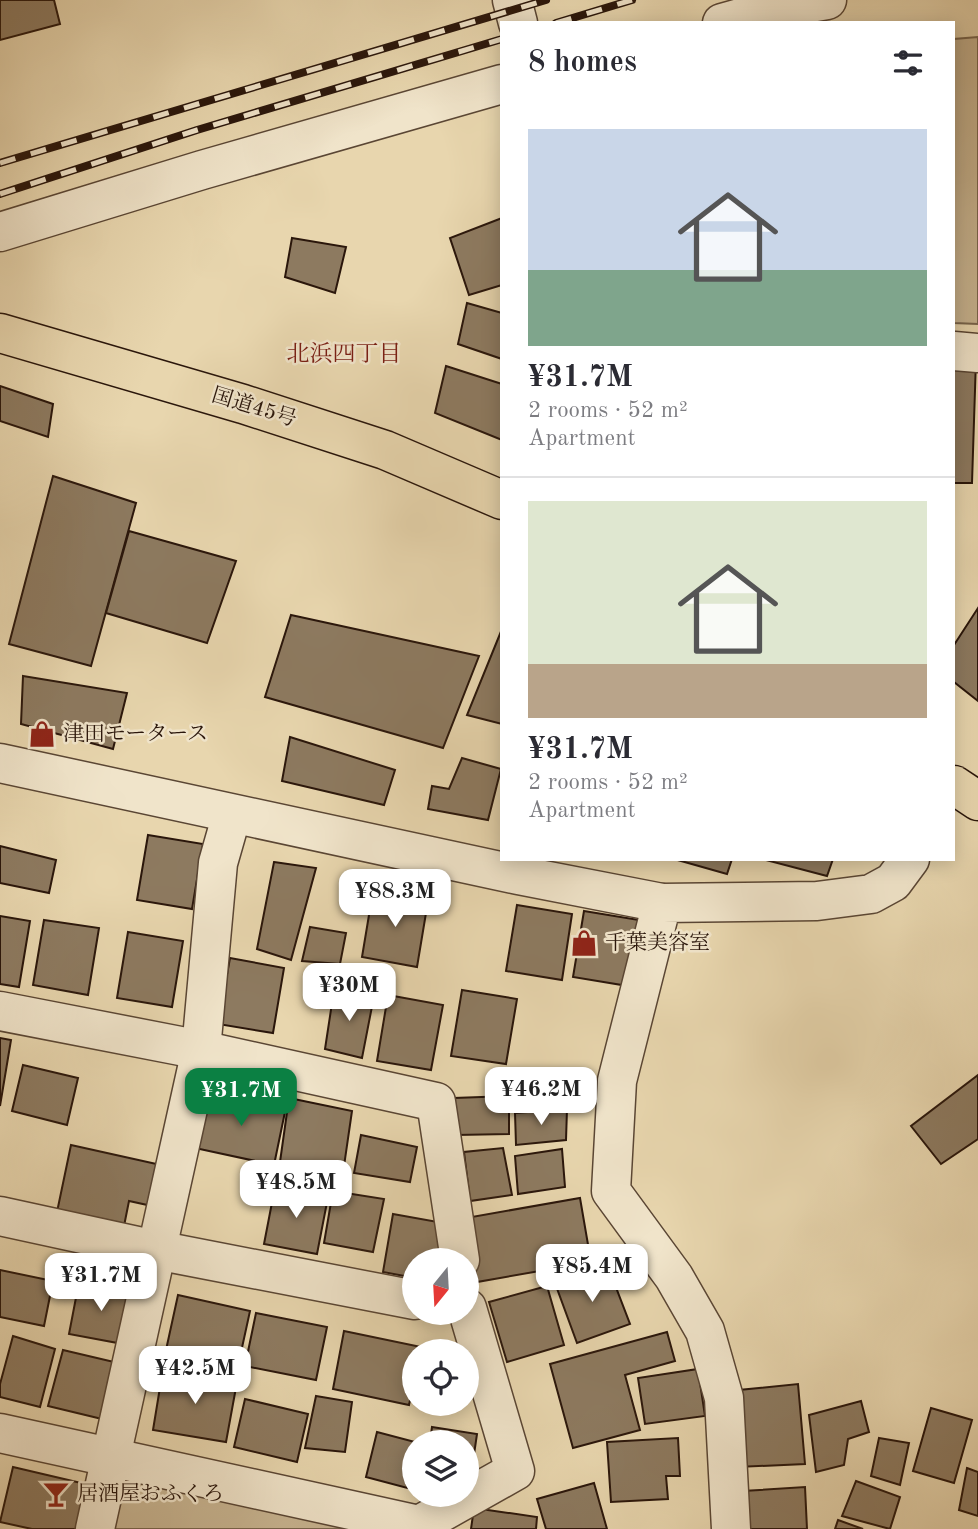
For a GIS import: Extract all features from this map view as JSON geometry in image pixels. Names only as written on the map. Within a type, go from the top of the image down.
[{"type":"highway","name":"国道45号","points":[[0,333],[243,404],[385,450],[500,499]]},
{"type":"highway","points":[[955,786],[978,801]]},
{"type":"street","points":[[512,0],[517,21]]},
{"type":"street","points":[[729,21],[765,11],[827,0]]},
{"type":"street","points":[[0,232],[202,170],[500,85]]},
{"type":"street","points":[[955,351],[978,353]]},
{"type":"street","points":[[0,764],[232,814],[520,867],[662,903],[817,901],[871,894],[893,882],[909,861]]},
{"type":"street","points":[[95,1529],[201,1050],[218,863],[232,814]]},
{"type":"street","points":[[662,903],[617,1081],[611,1191],[674,1276],[705,1331],[724,1398],[731,1529]]},
{"type":"street","points":[[0,1011],[201,1050],[436,1102],[458,1248]]},
{"type":"street","points":[[0,1216],[156,1250],[402,1297]]},
{"type":"street","points":[[0,1433],[418,1527],[515,1471],[472,1325]]},
{"type":"shaded area","points":[[978,37],[978,324],[955,323],[955,39]]},
{"type":"shaded area","points":[[127,1461],[391,1529],[112,1529]]},
{"type":"building","points":[[0,0],[54,0],[60,24],[0,40]]},
{"type":"building","points":[[500,219],[500,286],[469,295],[450,238]]},
{"type":"building","points":[[292,238],[346,247],[335,293],[285,277]]},
{"type":"building","points":[[467,303],[500,312],[500,358],[458,344]]},
{"type":"building","points":[[955,358],[976,359],[972,483],[955,483]]},
{"type":"building","points":[[446,366],[500,383],[500,439],[435,413]]},
{"type":"building","points":[[0,386],[53,404],[48,437],[0,421]]},
{"type":"building","points":[[53,476],[136,503],[91,666],[9,644]]},
{"type":"building","points":[[129,531],[236,561],[207,643],[106,613]]},
{"type":"building","points":[[978,608],[978,701],[955,683],[955,643]]},
{"type":"building","points":[[291,615],[479,656],[443,748],[265,697]]},
{"type":"building","points":[[500,634],[500,723],[467,715]]},
{"type":"building","points":[[23,676],[127,693],[113,749],[21,724]]},
{"type":"building","points":[[290,737],[395,770],[384,805],[282,781]]},
{"type":"building","points":[[462,758],[500,769],[488,820],[428,809],[432,786],[449,789]]},
{"type":"building","points":[[148,835],[203,844],[192,909],[137,900]]},
{"type":"building","points":[[0,846],[56,860],[49,893],[0,883]]},
{"type":"building","points":[[681,861],[731,861],[727,874]]},
{"type":"building","points":[[770,861],[832,861],[827,876]]},
{"type":"building","points":[[274,862],[316,868],[291,960],[257,949]]},
{"type":"building","points":[[373,891],[428,901],[417,967],[362,957]]},
{"type":"building","points":[[517,905],[572,914],[562,980],[506,971]]},
{"type":"building","points":[[584,911],[639,920],[628,986],[573,977]]},
{"type":"building","points":[[0,916],[30,921],[19,987],[0,984]]},
{"type":"building","points":[[44,920],[99,928],[88,995],[33,985]]},
{"type":"building","points":[[310,927],[346,933],[340,964],[302,961]]},
{"type":"building","points":[[128,932],[183,941],[172,1007],[117,998]]},
{"type":"building","points":[[230,958],[284,968],[273,1033],[218,1024]]},
{"type":"building","points":[[334,990],[374,996],[362,1058],[325,1049]]},
{"type":"building","points":[[462,990],[517,999],[506,1064],[451,1056]]},
{"type":"building","points":[[388,995],[443,1005],[431,1070],[377,1061]]},
{"type":"building","points":[[0,1038],[11,1040],[0,1106]]},
{"type":"building","points":[[23,1065],[78,1078],[67,1125],[12,1111]]},
{"type":"building","points":[[978,1075],[978,1139],[941,1164],[911,1126]]},
{"type":"building","points":[[207,1091],[286,1107],[274,1165],[195,1148]]},
{"type":"building","points":[[509,1096],[509,1134],[456,1135],[454,1098]]},
{"type":"building","points":[[289,1098],[352,1111],[343,1173],[279,1169]]},
{"type":"building","points":[[567,1109],[566,1140],[516,1145],[515,1113]]},
{"type":"building","points":[[361,1135],[417,1147],[410,1182],[354,1173]]},
{"type":"building","points":[[71,1145],[161,1165],[152,1206],[129,1201],[124,1226],[57,1212]]},
{"type":"building","points":[[503,1148],[512,1195],[470,1201],[464,1152]]},
{"type":"building","points":[[562,1149],[565,1187],[518,1194],[515,1156]]},
{"type":"building","points":[[275,1187],[328,1197],[317,1254],[264,1244]]},
{"type":"building","points":[[333,1191],[384,1199],[373,1252],[324,1243]]},
{"type":"building","points":[[580,1198],[591,1262],[480,1281],[480,1248],[471,1248],[466,1218]]},
{"type":"building","points":[[393,1214],[449,1224],[445,1248],[402,1248],[402,1276],[383,1272]]},
{"type":"building","points":[[607,1264],[630,1324],[577,1343],[555,1283]]},
{"type":"building","points":[[0,1270],[53,1281],[44,1326],[0,1317]]},
{"type":"building","points":[[79,1282],[133,1293],[123,1344],[69,1334]]},
{"type":"building","points":[[547,1286],[564,1345],[507,1362],[489,1302]]},
{"type":"building","points":[[178,1295],[250,1311],[238,1366],[166,1350]]},
{"type":"building","points":[[256,1313],[327,1327],[316,1380],[245,1366]]},
{"type":"building","points":[[344,1331],[402,1343],[402,1404],[333,1389]]},
{"type":"building","points":[[667,1332],[675,1361],[625,1375],[640,1430],[573,1448],[550,1364]]},
{"type":"building","points":[[13,1336],[55,1349],[40,1407],[0,1397],[0,1384]]},
{"type":"building","points":[[63,1350],[114,1362],[102,1419],[48,1406]]},
{"type":"building","points":[[163,1369],[237,1382],[226,1442],[153,1430]]},
{"type":"building","points":[[698,1369],[705,1416],[645,1424],[638,1378]]},
{"type":"building","points":[[798,1384],[805,1464],[737,1467],[729,1391]]},
{"type":"building","points":[[316,1396],[352,1402],[345,1452],[305,1448]]},
{"type":"building","points":[[245,1399],[308,1414],[297,1462],[234,1447]]},
{"type":"building","points":[[861,1401],[869,1432],[848,1439],[844,1465],[816,1472],[809,1415]]},
{"type":"building","points":[[931,1408],[972,1420],[954,1483],[913,1471]]},
{"type":"building","points":[[377,1432],[402,1439],[402,1487],[366,1477]]},
{"type":"building","points":[[678,1438],[680,1476],[666,1476],[668,1499],[611,1502],[607,1442]]},
{"type":"building","points":[[879,1438],[909,1443],[900,1485],[871,1476]]},
{"type":"building","points":[[13,1467],[94,1486],[84,1529],[32,1529],[0,1522]]},
{"type":"building","points":[[967,1468],[978,1472],[978,1516],[959,1510]]},
{"type":"building","points":[[856,1481],[900,1497],[890,1529],[842,1516]]},
{"type":"building","points":[[594,1483],[607,1529],[546,1529],[537,1499]]},
{"type":"building","points":[[805,1487],[807,1529],[750,1529],[743,1491]]},
{"type":"building","points":[[474,1508],[537,1517],[536,1529],[471,1529]]},
{"type":"building","points":[[838,1520],[863,1529],[835,1529]]},
{"type":"railway","points":[[0,163],[546,0]]},
{"type":"railway","points":[[563,21],[632,0]]},
{"type":"railway","points":[[0,194],[197,130],[500,40]]},
{"type":"place","name":"津田モータース","points":[[42,734]]},
{"type":"place","name":"千葉美容室","points":[[584,943]]},
{"type":"place","name":"居酒屋おふくろ","points":[[56,1494]]},
{"type":"district","name":"北浜四丁目","points":[[344,354]]}]
